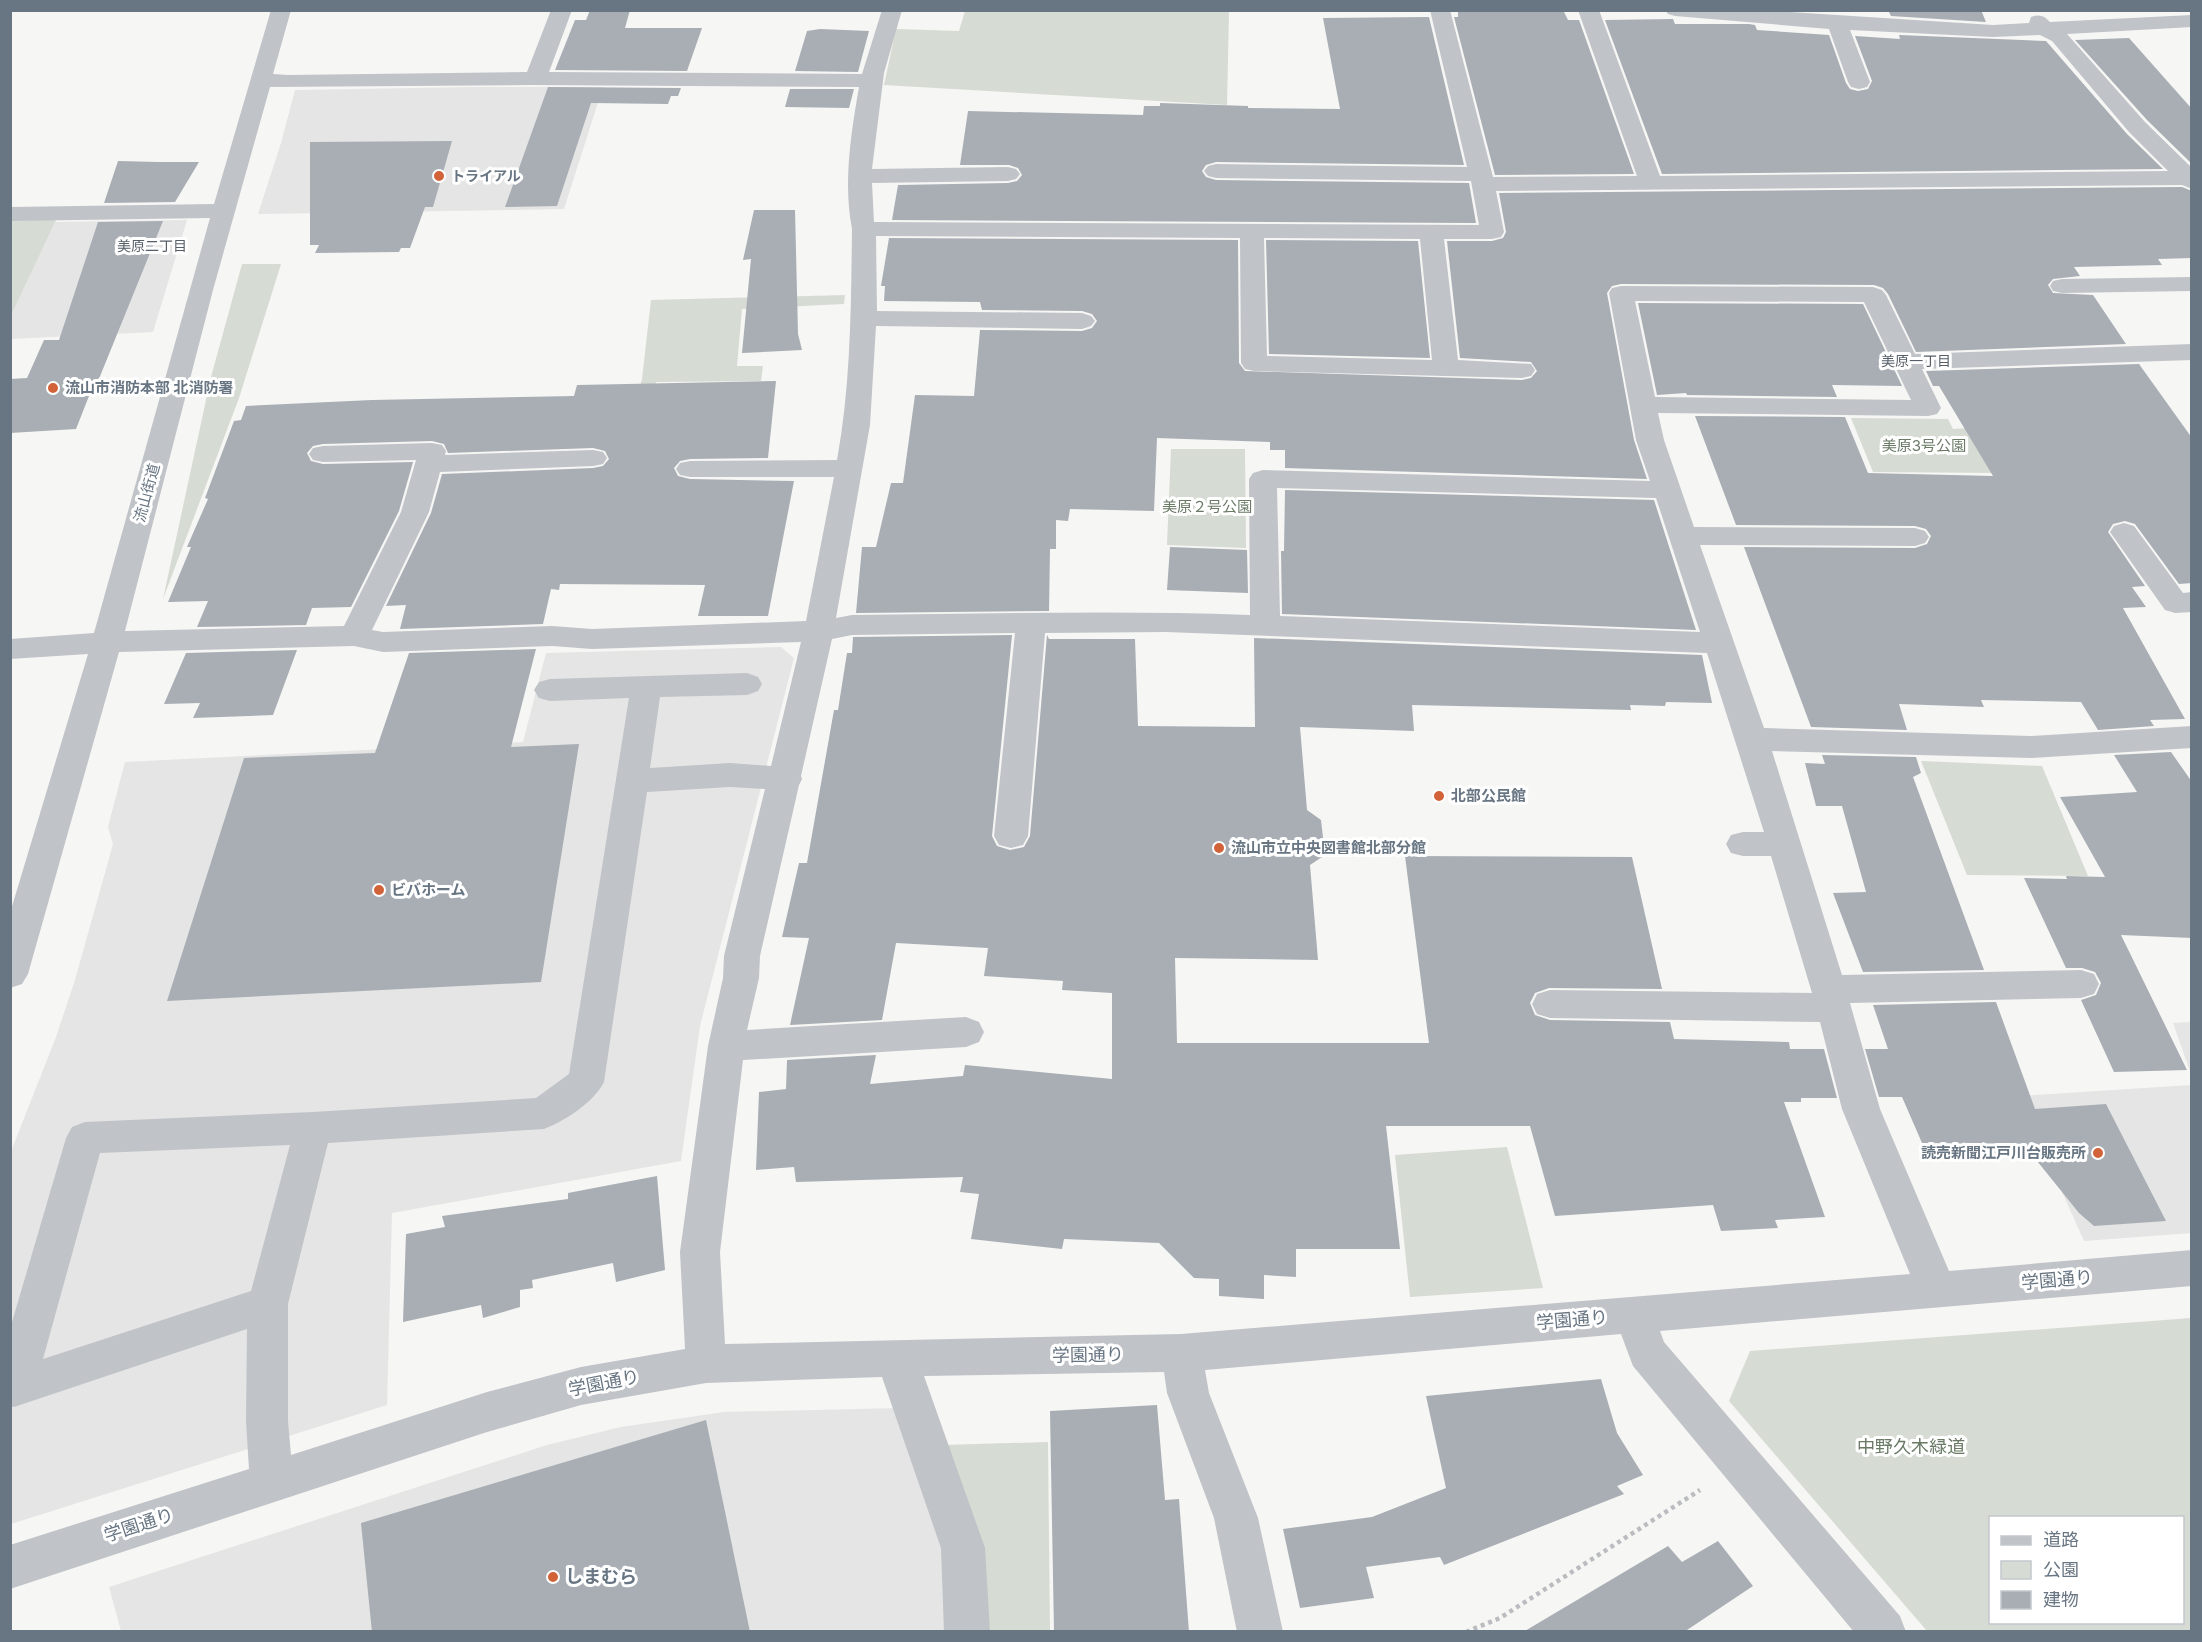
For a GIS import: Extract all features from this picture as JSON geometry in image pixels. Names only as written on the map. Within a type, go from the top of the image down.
[{"type":"street","name":"流山街道","points":[[10,974],[107,643],[281,10]]},
{"type":"street","points":[[535,80],[562,10]]},
{"type":"street","points":[[706,1364],[700,1252],[729,1020],[743,970],[742,956],[786,779],[819,632],[847,468],[857,426],[864,318],[864,229],[860,216],[861,176],[871,81],[892,10]]},
{"type":"street","points":[[864,229],[1492,232],[1482,179],[1440,10]]},
{"type":"street","points":[[1588,10],[1651,182]]},
{"type":"street","points":[[1675,10],[1798,15],[1837,23],[1993,31],[2192,21]]},
{"type":"street","points":[[2029,10],[2046,30],[2059,37],[2137,127],[2190,180]]},
{"type":"street","points":[[1837,23],[1859,82]]},
{"type":"street","points":[[262,80],[288,82],[608,78],[871,81]]},
{"type":"street","points":[[2158,147],[2192,146]]},
{"type":"street","points":[[1216,171],[1651,182],[2190,180]]},
{"type":"street","points":[[861,176],[1008,174]]},
{"type":"street","points":[[10,214],[224,211]]},
{"type":"street","points":[[1252,232],[1254,363],[1522,369]]},
{"type":"street","points":[[1431,232],[1446,367]]},
{"type":"street","points":[[2062,286],[2192,284]]},
{"type":"street","points":[[1643,405],[1928,408],[1874,295],[1621,293],[1643,405],[1650,440],[1752,739],[1831,998],[1861,1109],[1937,1290]]},
{"type":"street","points":[[864,318],[1082,321]]},
{"type":"street","points":[[1906,362],[2192,352]]},
{"type":"street","points":[[323,454],[432,451],[415,512],[354,636]]},
{"type":"street","points":[[428,464],[593,458]]},
{"type":"street","points":[[690,469],[847,468]]},
{"type":"street","points":[[1265,625],[1263,479],[1666,490]]},
{"type":"street","points":[[2124,532],[2175,603],[2192,602]]},
{"type":"street","points":[[1681,536],[1915,537]]},
{"type":"street","points":[[10,648],[354,636],[383,642],[552,636],[592,639],[819,632],[852,625],[1031,622],[1265,625],[1718,643]]},
{"type":"street","points":[[1011,836],[1031,622]]},
{"type":"street","points":[[550,690],[747,684]]},
{"type":"street","points":[[268,1304],[14,1388],[85,1138],[313,1128],[544,1113],[586,1082],[646,688]]},
{"type":"street","points":[[1752,739],[2031,747],[2192,737]]},
{"type":"street","points":[[632,781],[730,775],[786,779]]},
{"type":"street","points":[[1743,844],[1784,844]]},
{"type":"street","points":[[1550,1004],[1831,998],[2081,984]]},
{"type":"street","points":[[726,1046],[966,1032]]},
{"type":"street","points":[[271,1483],[267,1421],[268,1304],[313,1128]]},
{"type":"street","name":"学園通り","points":[[10,1567],[497,1409],[581,1386],[706,1364],[1180,1353],[2192,1268]]},
{"type":"street","points":[[1634,1315],[1648,1353],[1884,1632]]},
{"type":"street","points":[[1180,1353],[1188,1393],[1236,1518],[1260,1632]]},
{"type":"street","points":[[898,1358],[909,1399],[963,1548],[967,1632]]},
{"type":"path","points":[[1466,1632],[1500,1618],[1710,1483]]},
{"type":"shaded area","points":[[603,87],[564,209],[258,214],[295,90]]},
{"type":"shaded area","points":[[187,220],[153,332],[11,339],[10,315],[55,222]]},
{"type":"shaded area","points":[[781,647],[794,658],[700,1026],[681,1161],[392,1213],[387,1405],[11,1524],[10,1154],[56,1037],[75,980],[113,844],[108,827],[125,762],[523,742],[546,653]]},
{"type":"shaded area","points":[[2192,1022],[2191,1074],[2173,1023]]},
{"type":"shaded area","points":[[2191,1085],[2191,1233],[2084,1241],[2019,1096]]},
{"type":"shaded area","points":[[900,1408],[956,1579],[953,1623],[942,1632],[121,1631],[109,1587],[547,1445],[621,1427],[724,1412]]},
{"type":"green space","points":[[965,11],[1229,11],[1227,105],[884,85],[896,29],[959,31]]},
{"type":"green space","points":[[11,220],[56,220],[11,315]]},
{"type":"green space","points":[[242,264],[281,264],[239,398],[163,599],[211,377]]},
{"type":"green space","points":[[845,295],[844,304],[742,309],[737,366],[763,366],[761,381],[656,382],[646,421],[629,426],[642,379],[651,300]]},
{"type":"green space","name":"美原3号公園","points":[[1851,418],[1948,419],[1953,429],[1970,428],[1997,473],[1873,472]]},
{"type":"green space","name":"美原２号公園","points":[[1171,449],[1245,449],[1246,548],[1167,545]]},
{"type":"green space","points":[[1921,761],[2042,766],[2088,876],[1967,875]]},
{"type":"green space","points":[[1507,1147],[1543,1288],[1410,1297],[1395,1155]]},
{"type":"green space","name":"中野久木緑道","points":[[2191,1318],[2191,1631],[1927,1631],[1729,1401],[1750,1351]]},
{"type":"green space","points":[[1048,1442],[1050,1631],[976,1631],[943,1445]]},
{"type":"building","points":[[590,10],[630,10],[625,28],[702,28],[687,71],[555,70],[575,20],[586,20]]},
{"type":"building","points":[[1458,10],[1564,12],[1568,20],[1579,20],[1634,174],[1495,175],[1454,17],[1458,17]]},
{"type":"building","points":[[1888,10],[1981,10],[1986,22],[1891,16]]},
{"type":"building","points":[[1429,17],[1464,165],[1216,162],[1206,165],[1202,171],[1206,177],[1216,180],[1469,183],[1476,223],[892,220],[898,185],[1008,183],[1017,181],[1022,175],[1018,168],[1009,165],[960,165],[968,111],[1143,115],[1144,106],[1160,106],[1160,103],[1248,106],[1248,108],[1340,109],[1323,18]]},
{"type":"building","points":[[1673,19],[1675,24],[1749,24],[1755,25],[1757,30],[1829,35],[1846,83],[1850,89],[1858,91],[1868,89],[1872,81],[1855,36],[1900,39],[1899,35],[2046,41],[2127,134],[2163,169],[1662,174],[1605,20]]},
{"type":"building","points":[[820,29],[869,31],[858,72],[795,71],[807,31]]},
{"type":"building","points":[[2129,38],[2192,109],[2192,164],[2147,120],[2075,40]]},
{"type":"building","points":[[548,87],[681,88],[678,96],[671,96],[668,104],[591,103],[557,206],[505,207]]},
{"type":"building","points":[[790,89],[854,89],[849,108],[785,107]]},
{"type":"building","points":[[452,141],[433,207],[425,207],[410,248],[401,248],[399,252],[315,253],[319,245],[310,245],[310,142]]},
{"type":"building","points":[[118,161],[199,162],[175,202],[104,203]]},
{"type":"building","points":[[2182,187],[2192,191],[2192,258],[2158,259],[2162,265],[2074,267],[2080,276],[2053,279],[2048,285],[2053,293],[2093,295],[2126,344],[1916,352],[1888,294],[1883,288],[1874,285],[1621,284],[1612,286],[1607,293],[1634,440],[1647,479],[1285,468],[1285,450],[1270,450],[1270,442],[1157,438],[1154,511],[1070,509],[1068,521],[1056,520],[1056,549],[1050,549],[1049,611],[856,613],[862,547],[876,547],[891,483],[903,483],[915,395],[974,396],[980,330],[1082,331],[1092,328],[1097,321],[1092,314],[1082,311],[982,310],[980,302],[884,301],[885,286],[881,286],[889,238],[1238,240],[1239,363],[1245,371],[1522,380],[1531,378],[1537,371],[1531,362],[1460,358],[1447,241],[1492,241],[1503,238],[1506,232],[1499,193]]},
{"type":"building","points":[[754,210],[795,210],[798,334],[802,350],[742,353],[751,259],[743,260]]},
{"type":"building","points":[[163,221],[92,396],[89,396],[76,429],[10,433],[10,379],[27,378],[44,340],[59,340],[98,222]]},
{"type":"building","points":[[1266,240],[1418,241],[1430,358],[1269,354]]},
{"type":"building","points":[[1638,303],[1863,304],[1902,386],[1832,385],[1837,397],[1687,395],[1686,393],[1657,395]]},
{"type":"building","points":[[2139,364],[2192,438],[2192,583],[2179,584],[2135,524],[2125,521],[2113,524],[2108,532],[2145,586],[2132,587],[2146,607],[2123,608],[2185,719],[2150,720],[2154,726],[2098,730],[2081,702],[1981,700],[1984,707],[1899,704],[1907,730],[1811,727],[1744,547],[1915,548],[1927,544],[1931,536],[1926,529],[1915,526],[1736,525],[1695,416],[1845,417],[1868,473],[1993,476],[1939,386],[1933,386],[1926,371]]},
{"type":"building","points":[[776,381],[768,458],[690,459],[680,461],[674,468],[678,476],[690,479],[794,481],[768,616],[698,616],[705,585],[560,584],[559,590],[551,589],[543,624],[400,629],[406,605],[386,606],[431,513],[442,474],[593,468],[603,466],[609,459],[605,451],[593,448],[448,453],[444,444],[432,441],[323,444],[313,446],[307,453],[311,461],[323,464],[413,462],[399,511],[351,607],[312,608],[306,625],[197,627],[208,601],[168,602],[191,547],[187,547],[208,499],[205,498],[234,421],[241,420],[246,406],[372,400],[574,396],[577,385]]},
{"type":"building","points":[[1285,490],[1654,500],[1696,630],[1282,614],[1281,551],[1284,551]]},
{"type":"building","points":[[1170,547],[1247,550],[1248,593],[1167,590]]},
{"type":"building","points":[[1012,635],[992,836],[997,846],[1010,850],[1024,847],[1030,836],[1047,635],[1049,639],[1135,639],[1138,726],[1255,727],[1254,638],[1702,655],[1712,703],[1666,702],[1665,706],[1630,705],[1631,710],[1412,705],[1414,731],[1300,727],[1307,810],[1321,820],[1325,855],[1310,865],[1318,960],[1175,958],[1177,1043],[1429,1043],[1405,856],[1632,857],[1662,989],[1549,988],[1535,993],[1530,1003],[1535,1015],[1550,1020],[1670,1022],[1674,1039],[1789,1042],[1790,1049],[1824,1049],[1837,1098],[1801,1098],[1801,1102],[1784,1102],[1825,1217],[1775,1220],[1778,1228],[1721,1231],[1713,1205],[1555,1216],[1530,1126],[1386,1126],[1400,1249],[1296,1249],[1296,1277],[1264,1275],[1264,1299],[1219,1296],[1219,1279],[1194,1278],[1159,1243],[1064,1239],[1062,1249],[971,1239],[979,1194],[960,1192],[963,1177],[796,1182],[794,1167],[756,1170],[759,1092],[786,1089],[787,1060],[876,1055],[870,1084],[963,1076],[965,1065],[1112,1079],[1112,993],[1062,990],[1063,981],[984,976],[988,948],[896,943],[882,1020],[790,1025],[809,938],[782,937],[799,863],[807,863],[834,710],[838,710],[847,653],[852,653],[853,637]]},
{"type":"building","name":"ビバホーム","points":[[536,649],[511,747],[579,744],[541,982],[167,1001],[244,758],[375,753],[409,653]]},
{"type":"building","points":[[297,650],[273,715],[193,718],[200,703],[164,704],[186,653]]},
{"type":"building","points":[[2171,752],[2192,782],[2192,938],[2121,935],[2187,1070],[2114,1072],[2081,1000],[2096,995],[2101,983],[2095,972],[2082,968],[2066,968],[2024,878],[2105,877],[2060,797],[2137,792],[2114,755]]},
{"type":"building","points":[[1822,755],[1916,757],[1921,773],[1913,777],[1984,970],[1863,972],[1833,893],[1866,892],[1842,806],[1816,806],[1805,763],[1825,764]]},
{"type":"building","points":[[1996,1002],[2035,1109],[2106,1104],[2166,1221],[2094,1226],[2079,1213],[2029,1151],[1929,1159],[1902,1097],[1879,1097],[1865,1049],[1888,1049],[1873,1005]]},
{"type":"building","points":[[657,1176],[665,1270],[616,1282],[613,1263],[532,1280],[533,1288],[520,1290],[520,1307],[483,1318],[481,1305],[403,1322],[406,1234],[445,1227],[442,1216],[568,1199],[568,1193]]},
{"type":"building","points":[[1601,1379],[1617,1433],[1643,1475],[1617,1486],[1624,1494],[1444,1565],[1440,1557],[1366,1567],[1374,1598],[1300,1608],[1283,1529],[1372,1517],[1446,1488],[1426,1396]]},
{"type":"building","points":[[1157,1405],[1165,1500],[1179,1499],[1189,1632],[1054,1632],[1050,1411]]},
{"type":"building","name":"しまむら","points":[[706,1420],[750,1632],[372,1632],[361,1523]]},
{"type":"building","points":[[1718,1541],[1753,1586],[1684,1632],[1523,1632],[1668,1546],[1682,1562]]},
{"type":"place","name":"トライアル","points":[[439,176]]},
{"type":"place","name":"流山市消防本部 北消防署","points":[[53,388]]},
{"type":"place","name":"北部公民館","points":[[1439,796]]},
{"type":"place","name":"流山市立中央図書館北部分館","points":[[1219,848]]},
{"type":"place","name":"ビバホーム","points":[[379,890]]},
{"type":"place","name":"読売新聞江戸川台販売所","points":[[2098,1153]]},
{"type":"place","name":"しまむら","points":[[553,1577]]},
{"type":"district","name":"美原二丁目","points":[[152,246]]},
{"type":"district","name":"美原一丁目","points":[[1916,361]]}]
